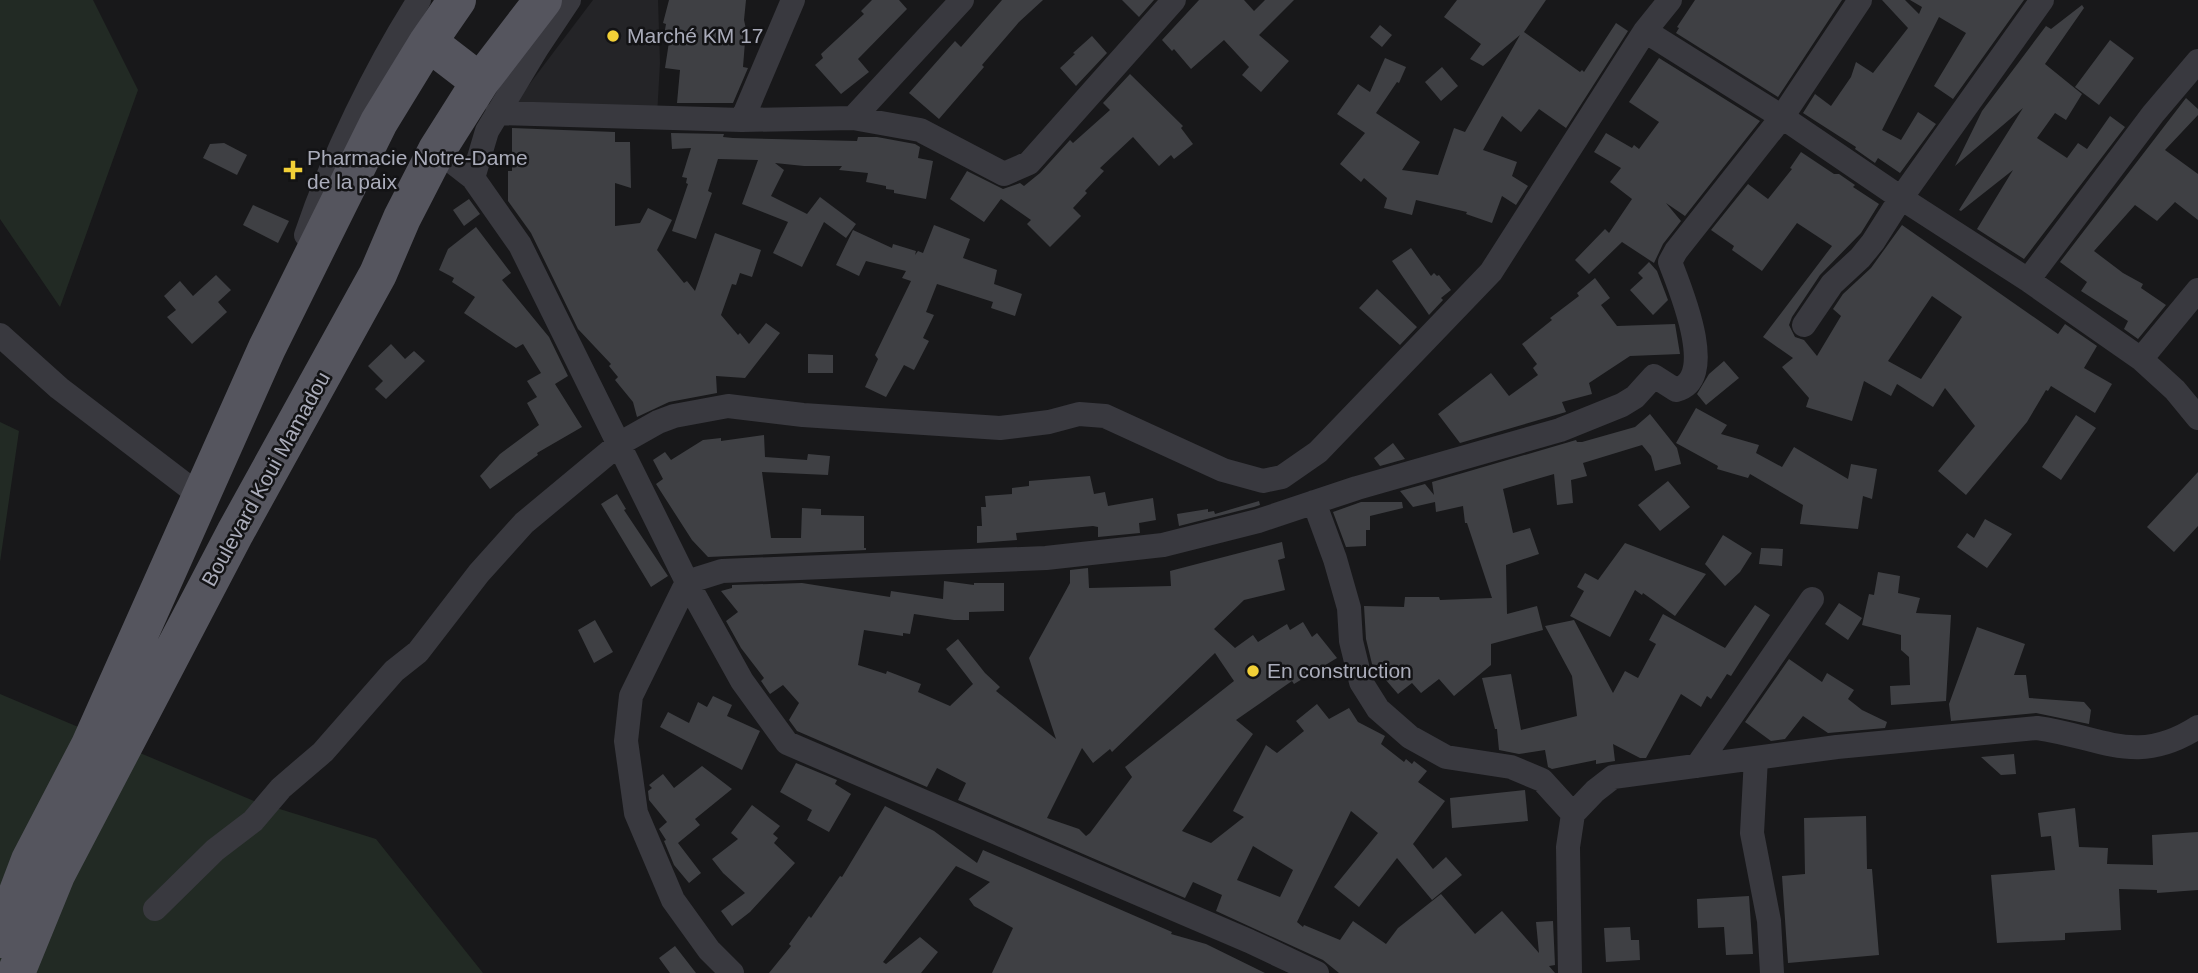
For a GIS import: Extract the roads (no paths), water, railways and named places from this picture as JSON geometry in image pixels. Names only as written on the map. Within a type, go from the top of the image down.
[{"type":"main road","name":"Boulevard Koui Mamadou","points":[[0,939],[30,860],[90,745],[267,348],[379,122],[457,0]]},
{"type":"main road","name":"Boulevard Koui Mamadou","points":[[16,973],[57,875],[87,816],[235,533],[378,274],[402,218],[437,150],[489,97],[543,0]]},
{"type":"main road","points":[[428,42],[489,97]]},
{"type":"street","points":[[267,348],[318,199],[400,30],[419,0]]},
{"type":"street","points":[[473,178],[487,131],[489,97],[569,0]]},
{"type":"street","points":[[742,120],[793,0]]},
{"type":"street","points":[[853,118],[962,0]]},
{"type":"street","points":[[489,97],[742,120],[853,118],[920,130],[1004,174],[1029,163],[1174,0]]},
{"type":"street","points":[[156,909],[215,849],[253,821],[281,788],[323,752],[385,680],[418,652],[479,573],[524,523],[619,444],[658,422],[712,407],[728,406],[803,415],[1000,428],[1049,422],[1079,414],[1105,416],[1223,470],[1263,481],[1282,477],[1318,452],[1491,272],[1645,31],[1670,0]]},
{"type":"street","points":[[732,973],[709,950],[673,900],[636,813],[626,741],[631,696],[687,582],[722,570],[1046,558],[1163,545],[1258,521],[1560,430],[1622,405],[1635,397],[1654,376],[1676,390],[1685,388],[1692,382],[1695,371],[1695,349],[1691,320],[1670,261],[1782,117],[1860,0]]},
{"type":"street","points":[[1804,325],[1832,284],[1873,242],[1901,198],[2042,0]]},
{"type":"street","points":[[1645,31],[1782,117],[2028,280],[2141,359],[2175,390],[2198,418]]},
{"type":"street","points":[[2028,280],[2153,114],[2198,61]]},
{"type":"street","points":[[437,150],[473,178],[520,245],[687,582],[742,681],[787,743],[1250,941],[1317,973]]},
{"type":"street","points":[[2141,359],[2198,290]]},
{"type":"street","points":[[0,335],[59,388],[200,495]]},
{"type":"street","points":[[1314,502],[1349,608],[1351,641],[1362,682],[1377,709],[1410,737],[1446,757],[1511,767],[1542,780],[1573,814]]},
{"type":"street","points":[[1697,766],[1812,599]]},
{"type":"street","points":[[1570,973],[1568,846],[1573,814],[1613,777],[1877,743],[2037,728],[2126,747],[2155,747],[2177,740],[2198,727]]},
{"type":"street","points":[[1756,758],[1752,833],[1769,921],[1772,973]]},
{"type":"place","name":"Marché KM 17","points":[[613,36]]},
{"type":"place","name":"Pharmacie Notre-Dame de la paix","points":[[293,170]]},
{"type":"place","name":"En construction","points":[[1253,671]]}]
